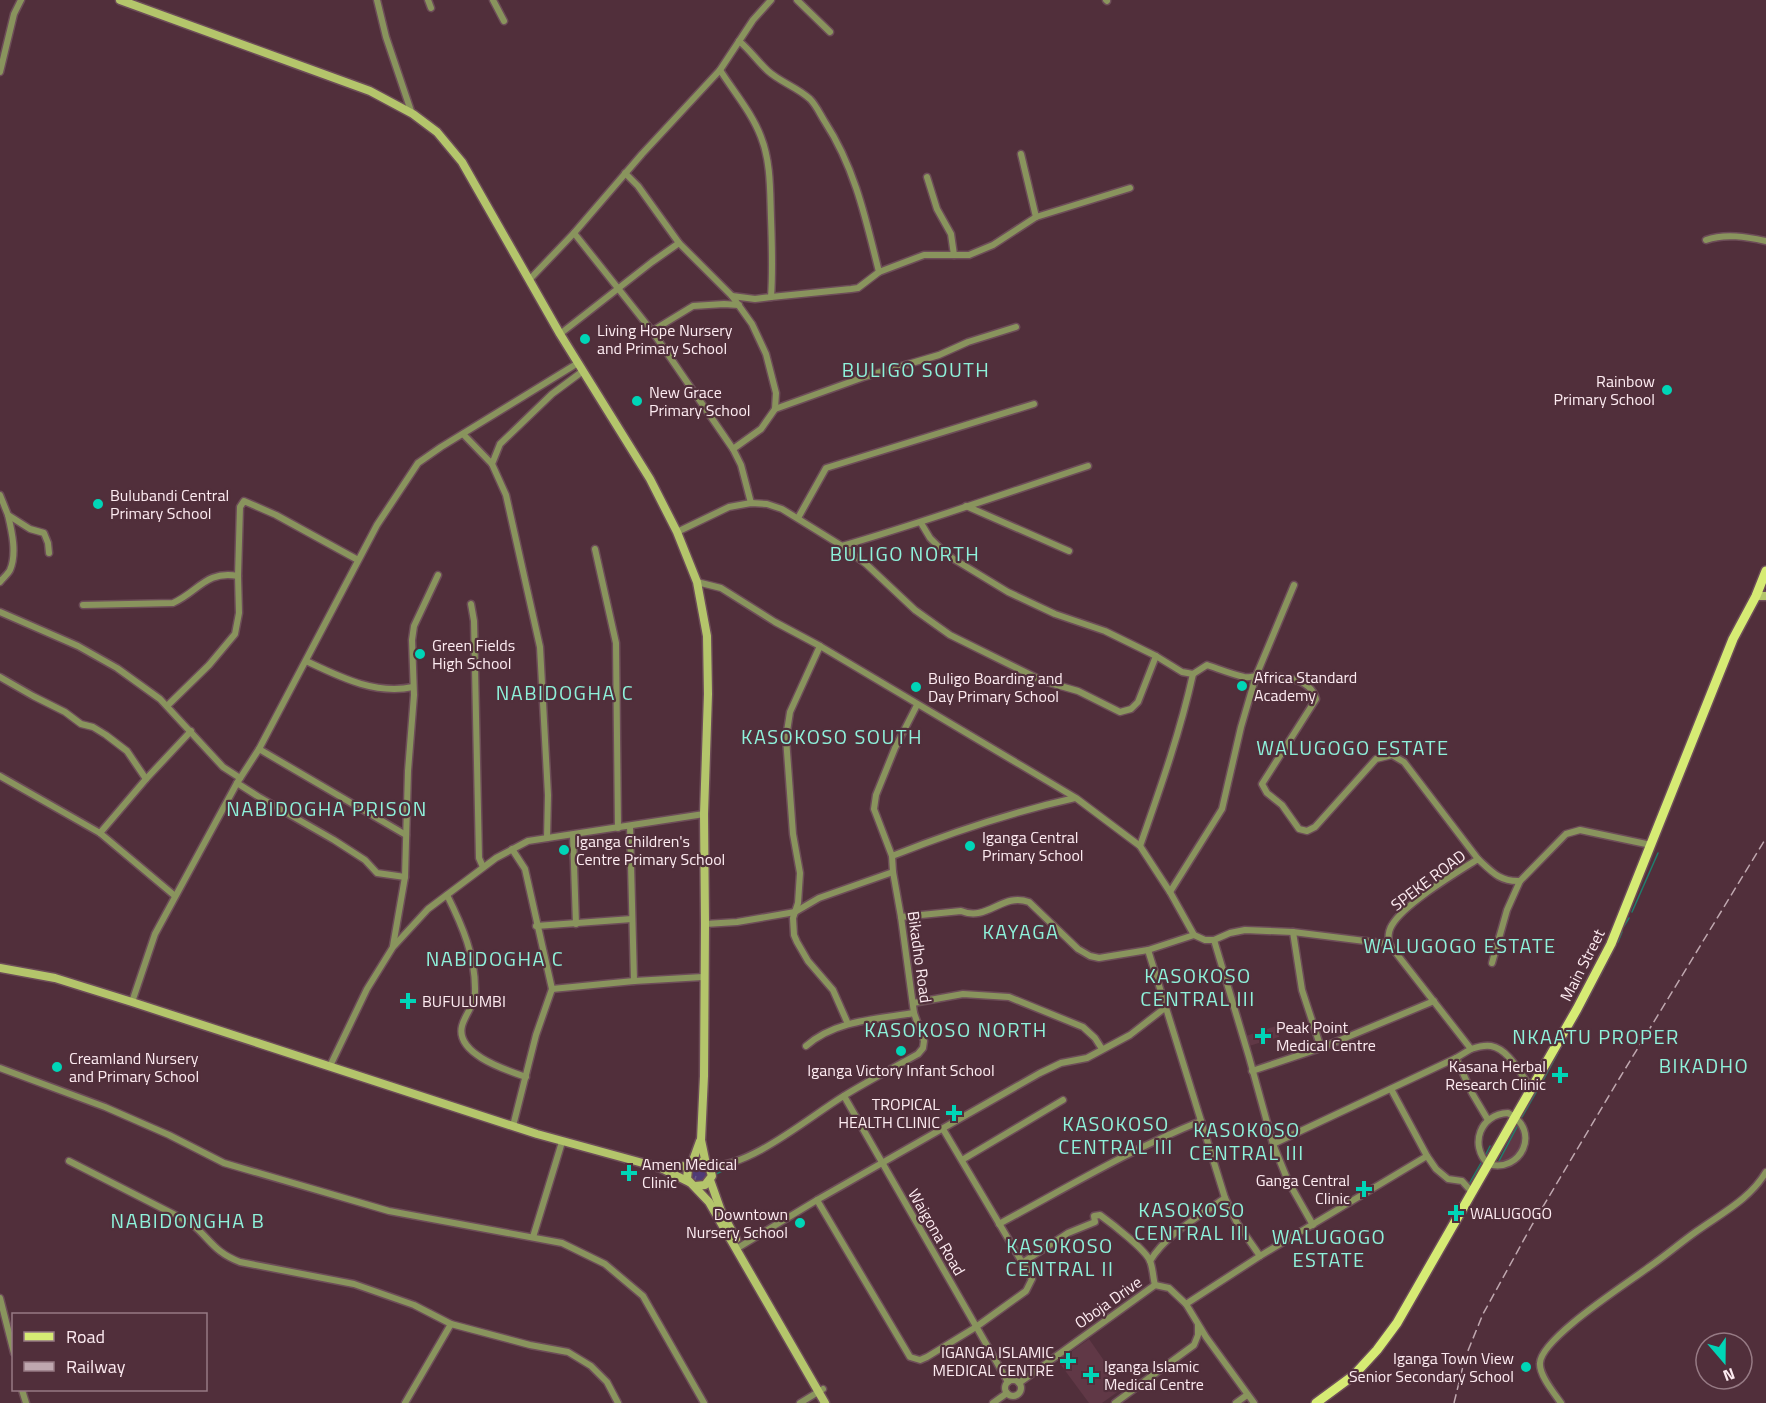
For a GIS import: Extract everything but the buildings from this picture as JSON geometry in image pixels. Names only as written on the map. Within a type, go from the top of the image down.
[{"type":"main road","name":"Main Street","points":[[1316,1403],[1354,1375],[1397,1323],[1577,1009],[1611,944],[1733,639],[1761,596],[1766,571]]},
{"type":"street","points":[[0,72],[14,14],[21,0]]},
{"type":"street","points":[[120,0],[370,91],[413,114],[437,132],[462,162],[560,334],[650,479],[677,532],[698,582],[706,621],[709,668],[704,814],[704,1076],[701,1140],[722,1211],[738,1248]]},
{"type":"street","points":[[377,0],[386,37],[413,114]]},
{"type":"street","points":[[428,0],[431,8]]},
{"type":"street","points":[[493,0],[504,21]]},
{"type":"street","points":[[530,279],[720,70],[753,20],[771,0]]},
{"type":"street","points":[[797,0],[830,32]]},
{"type":"street","points":[[740,41],[768,71],[798,88],[812,100],[829,128],[844,153],[856,185],[879,272]]},
{"type":"street","points":[[720,70],[753,119],[766,152],[770,185],[773,272],[771,297]]},
{"type":"street","points":[[1021,154],[1036,217]]},
{"type":"street","points":[[625,173],[638,186],[680,243],[732,296],[760,339],[766,354],[776,393],[775,409],[761,429],[733,449]]},
{"type":"street","points":[[927,177],[938,209],[951,234],[954,255]]},
{"type":"street","points":[[732,296],[755,299],[858,288],[879,272],[924,255],[969,255],[993,245],[1036,217],[1131,188]]},
{"type":"street","points":[[574,233],[652,331],[733,449],[741,465],[751,503]]},
{"type":"street","points":[[1706,240],[1720,236],[1740,236],[1766,241]]},
{"type":"street","points":[[560,334],[680,243]]},
{"type":"street","points":[[652,331],[693,306],[739,305]]},
{"type":"street","points":[[775,409],[864,377],[939,355],[991,333],[1016,327]]},
{"type":"street","points":[[132,1002],[155,933],[238,780],[259,749],[358,560],[392,501],[418,463],[578,363]]},
{"type":"street","points":[[492,464],[500,444],[552,394],[584,371]]},
{"type":"street","points":[[798,518],[826,468],[1034,404]]},
{"type":"street","points":[[463,434],[492,464],[506,495],[540,647],[548,795],[547,838]]},
{"type":"street","points":[[842,546],[921,523],[965,506],[1088,466]]},
{"type":"street","points":[[0,495],[13,537],[10,571],[0,582]]},
{"type":"street","points":[[167,706],[235,634],[239,613],[240,507],[244,501],[276,515],[358,560]]},
{"type":"street","points":[[677,532],[729,507],[751,503],[767,504],[782,509],[842,546],[866,564],[915,610],[950,636],[1043,681],[1078,691],[1120,712],[1131,710],[1138,702],[1156,656]]},
{"type":"street","points":[[965,506],[1069,551]]},
{"type":"street","points":[[8,515],[30,529],[44,533],[49,553]]},
{"type":"street","points":[[921,523],[930,538],[952,558],[1008,592],[1055,614],[1105,632],[1156,656],[1182,672],[1193,674]]},
{"type":"street","points":[[595,549],[616,643],[618,828]]},
{"type":"street","points":[[393,947],[405,877],[414,626],[438,575]]},
{"type":"street","points":[[83,605],[173,603],[212,577],[238,576]]},
{"type":"street","points":[[698,582],[721,588],[1076,798],[1140,846],[1194,935],[1205,940],[1214,940],[1245,930],[1293,932],[1389,944],[1471,1049]]},
{"type":"street","points":[[1170,892],[1222,809],[1241,727],[1256,676],[1294,585]]},
{"type":"street","points":[[471,604],[474,621],[479,858],[483,867]]},
{"type":"street","points":[[0,612],[78,646],[117,668],[167,706],[223,767],[259,797],[334,840],[364,860],[377,873],[405,877]]},
{"type":"street","points":[[820,646],[790,712],[786,738],[793,834],[800,873],[798,903],[793,918],[794,935],[808,961],[833,990],[848,1024]]},
{"type":"street","points":[[306,662],[336,676],[367,686],[397,690],[413,687]]},
{"type":"street","points":[[1140,846],[1175,745],[1193,674],[1207,665],[1246,678],[1256,676],[1296,680],[1308,685],[1314,692],[1316,699],[1262,784],[1267,794],[1282,805],[1299,829],[1307,831],[1315,827],[1376,759],[1392,755],[1404,762],[1478,859]]},
{"type":"street","points":[[0,676],[65,712],[81,724],[93,727],[106,735],[127,751],[146,779]]},
{"type":"street","name":"Bikadho Road","points":[[708,1165],[733,1164],[786,1135],[844,1095],[918,1054],[923,1048],[924,1041],[914,1013],[892,856],[874,809],[876,795],[895,748],[917,705]]},
{"type":"street","points":[[100,833],[146,779],[192,731]]},
{"type":"street","points":[[259,749],[406,835]]},
{"type":"street","points":[[0,776],[100,833],[175,896]]},
{"type":"street","points":[[892,856],[1034,807],[1076,798]]},
{"type":"street","points":[[330,1066],[367,989],[393,947],[428,909],[483,867],[528,841],[573,836],[704,814]]},
{"type":"street","points":[[630,826],[634,981]]},
{"type":"street","points":[[1492,963],[1508,910],[1520,881],[1566,834],[1580,831],[1651,845]]},
{"type":"street","points":[[573,836],[576,924]]},
{"type":"street","points":[[512,849],[525,869],[552,989],[536,1035],[513,1126]]},
{"type":"street","name":"SPEKE ROAD","points":[[1389,944],[1389,932],[1396,919],[1425,895],[1478,859],[1496,876],[1504,880],[1520,881]]},
{"type":"street","points":[[705,924],[737,922],[795,912],[819,898],[893,872]]},
{"type":"street","points":[[447,895],[464,930],[475,977],[475,995],[462,1027],[464,1041],[472,1052],[525,1077]]},
{"type":"street","points":[[901,917],[961,911],[977,914],[1009,900],[1020,898],[1029,902],[1078,949],[1099,958],[1148,950],[1194,935]]},
{"type":"street","points":[[536,926],[632,919]]},
{"type":"street","points":[[1293,932],[1302,990],[1321,1048]]},
{"type":"street","points":[[1214,940],[1273,1144],[1288,1181],[1314,1225]]},
{"type":"street","points":[[1148,950],[1225,1198],[1237,1223],[1260,1256]]},
{"type":"street","points":[[0,968],[55,978],[562,1142],[661,1167],[702,1187],[711,1178],[733,1164]]},
{"type":"street","points":[[552,989],[703,977]]},
{"type":"street","points":[[913,1003],[963,994],[1010,998],[1083,1027],[1102,1049]]},
{"type":"street","points":[[1252,1071],[1321,1048],[1434,1001]]},
{"type":"street","points":[[738,1248],[1051,1068],[1061,1063],[1087,1058],[1130,1035],[1166,1007]]},
{"type":"street","points":[[806,1046],[822,1033],[848,1024],[914,1013]]},
{"type":"street","points":[[1273,1144],[1471,1049],[1488,1045],[1499,1048],[1511,1060],[1531,1088]]},
{"type":"street","points":[[1456,1058],[1472,1093],[1488,1120]]},
{"type":"street","points":[[0,1068],[116,1112],[170,1135],[224,1163],[389,1211],[471,1228],[562,1243],[586,1253],[605,1264],[644,1296],[704,1403]]},
{"type":"street","points":[[1391,1089],[1427,1156],[1448,1179],[1462,1181],[1472,1192]]},
{"type":"street","name":"Waigona Road","points":[[844,1095],[1008,1382]]},
{"type":"street","points":[[962,1160],[1063,1100]]},
{"type":"street","points":[[1508,1113],[1515,1117],[1524,1128],[1526,1140],[1523,1149],[1518,1157],[1507,1164],[1500,1166],[1488,1164],[1483,1159],[1478,1142],[1483,1126],[1488,1120],[1508,1113]]},
{"type":"street","points":[[999,1224],[1124,1155],[1201,1121]]},
{"type":"street","points":[[818,1200],[910,1357],[920,1360],[927,1357],[976,1327],[1026,1292],[1032,1279],[943,1129]]},
{"type":"street","points":[[701,1140],[686,1176],[709,1202],[821,1391],[831,1403]]},
{"type":"street","points":[[533,1237],[562,1142]]},
{"type":"street","points":[[1186,1304],[1260,1256],[1427,1156]]},
{"type":"street","points":[[69,1161],[191,1223],[207,1236],[215,1249],[240,1262],[354,1284],[414,1305],[451,1324],[530,1345],[568,1352],[591,1366],[607,1382],[618,1403]]},
{"type":"street","points":[[661,1167],[691,1165],[699,1162],[708,1165]]},
{"type":"street","points":[[1561,1403],[1539,1365],[1542,1354],[1568,1328],[1616,1289],[1649,1268],[1740,1201],[1759,1184],[1766,1172]]},
{"type":"street","points":[[1150,1261],[1156,1251],[1171,1236],[1225,1198]]},
{"type":"street","points":[[1022,1263],[1068,1233],[1095,1222],[1094,1216],[1100,1215],[1130,1240],[1150,1261],[1155,1285],[1169,1288],[1186,1304],[1214,1348],[1254,1403]]},
{"type":"street","name":"Oboja Drive","points":[[1019,1383],[1155,1285]]},
{"type":"street","points":[[0,1298],[12,1345]]},
{"type":"street","points":[[1114,1403],[1194,1345],[1198,1335],[1198,1323]]},
{"type":"street","points":[[405,1403],[451,1324]]},
{"type":"street","points":[[1194,1345],[1207,1345],[1214,1348]]},
{"type":"street","points":[[1006,1393],[1005,1386],[1008,1382],[1014,1381],[1019,1383],[1020,1389],[1017,1395]]},
{"type":"street","points":[[800,1403],[821,1391]]},
{"type":"street","points":[[821,1391],[825,1403]]},
{"type":"street","points":[[1006,1393],[1012,1396],[1017,1395]]},
{"type":"street","points":[[993,1403],[1006,1393]]},
{"type":"street","points":[[1017,1395],[1022,1403]]},
{"type":"street","points":[[1236,1403],[1247,1395]]},
{"type":"shaded area","name":"Peak Point Medical Centre","points":[[1276,1026],[1279,1037],[1249,1046],[1246,1036]]},
{"type":"shaded area","points":[[1518,1123],[1523,1142],[1517,1155],[1497,1163]]},
{"type":"shaded area","name":"Iganga Islamic Medical Centre","points":[[1089,1339],[1123,1388],[1102,1403],[1089,1403],[1058,1361]]},
{"type":"green space","points":[[696,1168],[702,1168],[706,1175],[702,1182],[696,1182],[692,1178],[692,1172]]},
{"type":"waterway","points":[[1632,912],[1658,853]]},
{"type":"waterway","points":[[1624,926],[1629,918]]},
{"type":"waterway","points":[[1618,942],[1622,932]]},
{"type":"waterway","points":[[1600,976],[1615,947]]},
{"type":"waterway","points":[[1585,1005],[1597,981]]},
{"type":"waterway","points":[[1576,1021],[1582,1010]]},
{"type":"waterway","points":[[1560,1049],[1573,1026]]},
{"type":"waterway","points":[[1540,1086],[1558,1053]]},
{"type":"waterway","points":[[1522,1117],[1538,1089]]},
{"type":"waterway","points":[[1499,1161],[1518,1125]]},
{"type":"waterway","points":[[1485,1156],[1490,1146]]},
{"type":"waterway","points":[[716,1174],[739,1163]]},
{"type":"waterway","points":[[1469,1184],[1481,1163]]},
{"type":"railway","points":[[1454,1403],[1465,1358],[1483,1314],[1532,1225],[1766,838]]},
{"type":"place","name":"Living Hope Nursery and Primary School","points":[[585,339]]},
{"type":"place","name":"Rainbow Primary School","points":[[1667,390]]},
{"type":"place","name":"New Grace Primary School","points":[[637,401]]},
{"type":"place","name":"Bulubandi Central Primary School","points":[[98,504]]},
{"type":"place","name":"Green Fields High School","points":[[420,654]]},
{"type":"place","name":"Africa Standard Academy","points":[[1242,686]]},
{"type":"place","name":"Buligo Boarding and Day Primary School","points":[[916,687]]},
{"type":"place","name":"Iganga Central Primary School","points":[[970,846]]},
{"type":"place","name":"Iganga Children's Centre Primary School","points":[[564,850]]},
{"type":"place","name":"BUFULUMBI","points":[[408,1001]]},
{"type":"place","name":"Peak Point Medical Centre","points":[[1263,1036]]},
{"type":"place","name":"Iganga Victory Infant School","points":[[901,1051]]},
{"type":"place","name":"Creamland Nursery and Primary School","points":[[57,1067]]},
{"type":"place","name":"Kasana Herbal Research Clinic","points":[[1560,1075]]},
{"type":"place","name":"TROPICAL HEALTH CLINIC","points":[[954,1113]]},
{"type":"place","name":"Amen Medical Clinic","points":[[629,1173]]},
{"type":"place","name":"Ganga Central Clinic","points":[[1364,1189]]},
{"type":"place","name":"WALUGOGO","points":[[1456,1213]]},
{"type":"place","name":"Downtown Nursery School","points":[[800,1223]]},
{"type":"place","name":"IGANGA ISLAMIC MEDICAL CENTRE","points":[[1068,1361]]},
{"type":"place","name":"Iganga Town View Senior Secondary School","points":[[1526,1367]]},
{"type":"place","name":"Iganga Islamic Medical Centre","points":[[1091,1375]]},
{"type":"district","name":"BULIGO SOUTH","points":[[916,369]]},
{"type":"district","name":"BULIGO NORTH","points":[[905,553]]},
{"type":"district","name":"NABIDOGHA C","points":[[565,692]]},
{"type":"district","name":"KASOKOSO SOUTH","points":[[832,736]]},
{"type":"district","name":"WALUGOGO ESTATE","points":[[1353,747]]},
{"type":"district","name":"NABIDOGHA PRISON","points":[[327,808]]},
{"type":"district","name":"KAYAGA","points":[[1021,931]]},
{"type":"district","name":"WALUGOGO ESTATE","points":[[1460,945]]},
{"type":"district","name":"NABIDOGHA C","points":[[495,958]]},
{"type":"district","name":"KASOKOSO CENTRAL III","points":[[1198,986]]},
{"type":"district","name":"KASOKOSO NORTH","points":[[956,1029]]},
{"type":"district","name":"NKAATU PROPER","points":[[1596,1036]]},
{"type":"district","name":"BIKADHO","points":[[1704,1065]]},
{"type":"district","name":"KASOKOSO CENTRAL III","points":[[1116,1134]]},
{"type":"district","name":"KASOKOSO CENTRAL III","points":[[1247,1140]]},
{"type":"district","name":"NABIDONGHA B","points":[[188,1220]]},
{"type":"district","name":"KASOKOSO CENTRAL III","points":[[1192,1220]]},
{"type":"district","name":"WALUGOGO ESTATE","points":[[1329,1248]]},
{"type":"district","name":"KASOKOSO CENTRAL II","points":[[1060,1256]]}]
